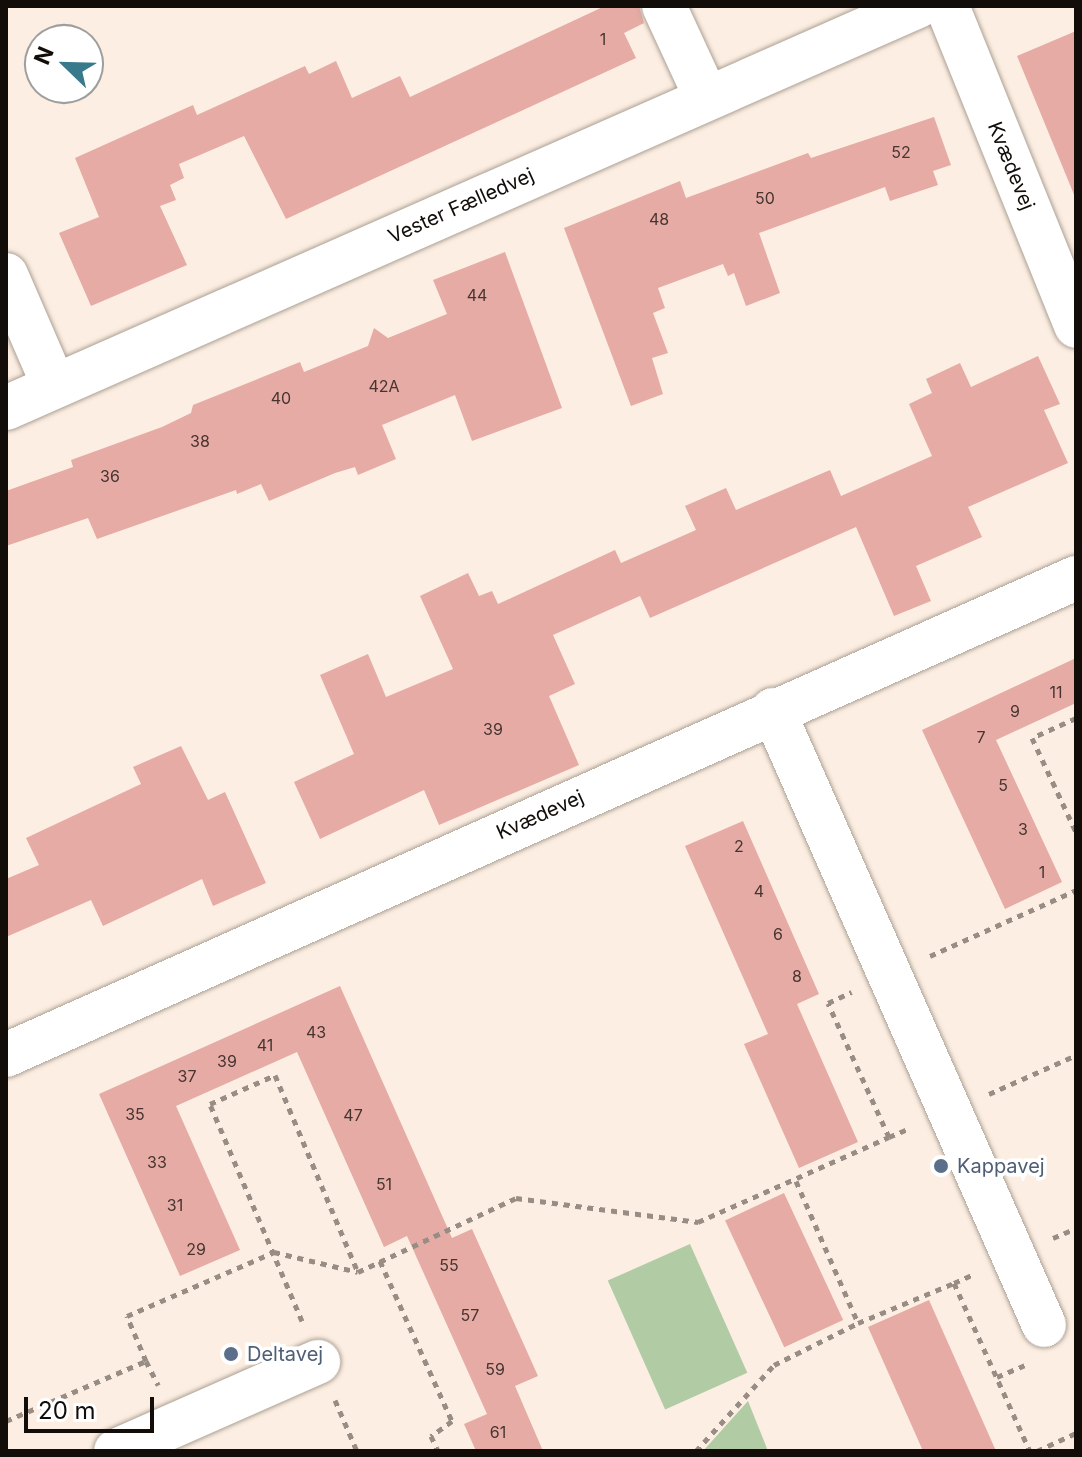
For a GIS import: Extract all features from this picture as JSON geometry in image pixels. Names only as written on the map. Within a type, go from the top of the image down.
[{"type":"street","points":[[664,6],[706,97]]},
{"type":"street","name":"Vester Fælledvej","points":[[6,408],[918,6]]},
{"type":"street","name":"Kvædevej","points":[[947,6],[1076,326]]},
{"type":"street","points":[[6,275],[54,386]]},
{"type":"street","name":"Kvædevej","points":[[6,1055],[773,710],[1076,578]]},
{"type":"street","points":[[773,710],[1044,1325]]},
{"type":"street","points":[[116,1451],[318,1362]]},
{"type":"path","points":[[1076,718],[1032,738],[1076,832]]},
{"type":"path","points":[[357,1451],[210,1104],[275,1075],[358,1272]]},
{"type":"path","points":[[6,1421],[146,1361],[127,1316],[274,1252],[358,1272],[516,1198],[698,1222],[796,1181],[858,1323]]},
{"type":"path","points":[[380,1261],[452,1421],[431,1436],[438,1451]]},
{"type":"path","points":[[696,1451],[774,1365],[858,1323],[954,1283],[1030,1451]]},
{"type":"path","points":[[1037,1451],[1076,1433]]},
{"type":"green space","points":[[690,1244],[747,1373],[665,1409],[608,1281]]},
{"type":"green space","points":[[748,1401],[768,1451],[703,1451]]},
{"type":"building","points":[[605,6],[639,6],[644,23],[624,33],[636,58],[286,219],[244,136],[179,164],[184,178],[170,185],[176,200],[160,206],[187,265],[91,306],[59,233],[99,217],[75,158],[193,105],[197,115],[305,66],[309,74],[336,61],[352,98],[400,76],[410,97]]},
{"type":"building","points":[[1076,31],[1076,197],[1075,197],[1017,56]]},
{"type":"building","points":[[934,117],[951,165],[933,171],[938,185],[890,201],[885,187],[759,233],[780,293],[746,306],[734,273],[728,276],[723,264],[658,288],[665,308],[653,313],[668,353],[652,358],[663,394],[631,406],[564,228],[680,181],[686,198],[808,153],[811,158]]},
{"type":"building","points":[[505,252],[562,408],[472,441],[455,395],[382,425],[396,459],[358,475],[355,467],[269,501],[261,484],[237,494],[236,490],[97,539],[88,518],[6,546],[6,491],[73,467],[71,460],[162,427],[191,413],[193,405],[265,376],[300,362],[304,372],[368,346],[374,328],[388,338],[447,314],[433,280]]},
{"type":"building","points":[[1038,356],[1060,404],[1044,410],[1068,463],[968,507],[982,537],[916,566],[931,601],[894,616],[856,527],[650,618],[640,596],[553,635],[575,684],[549,696],[579,765],[439,825],[424,790],[320,839],[294,782],[354,754],[320,675],[368,654],[386,697],[453,669],[420,596],[468,573],[479,596],[492,591],[498,604],[615,550],[621,563],[696,530],[685,506],[726,488],[736,510],[830,470],[841,496],[932,456],[909,404],[932,393],[926,379],[960,363],[971,387]]},
{"type":"building","points":[[1076,658],[1076,703],[996,740],[1062,882],[1005,909],[922,730]]},
{"type":"building","points":[[181,746],[208,800],[225,792],[266,883],[213,906],[202,879],[103,926],[91,900],[6,937],[6,879],[39,865],[26,838],[141,784],[133,767]]},
{"type":"building","points":[[743,821],[819,994],[797,1004],[858,1142],[799,1168],[744,1044],[768,1034],[685,846]]},
{"type":"building","points":[[340,986],[452,1238],[472,1229],[538,1376],[515,1386],[543,1451],[476,1451],[464,1424],[487,1414],[407,1236],[384,1247],[297,1052],[176,1106],[240,1250],[180,1276],[99,1094]]},
{"type":"building","points":[[784,1193],[843,1320],[784,1347],[725,1220]]},
{"type":"building","points":[[929,1300],[996,1451],[923,1451],[868,1327]]},
{"type":"place","name":"Kappavej","points":[[941,1166]]},
{"type":"place","name":"Deltavej","points":[[231,1354]]}]
